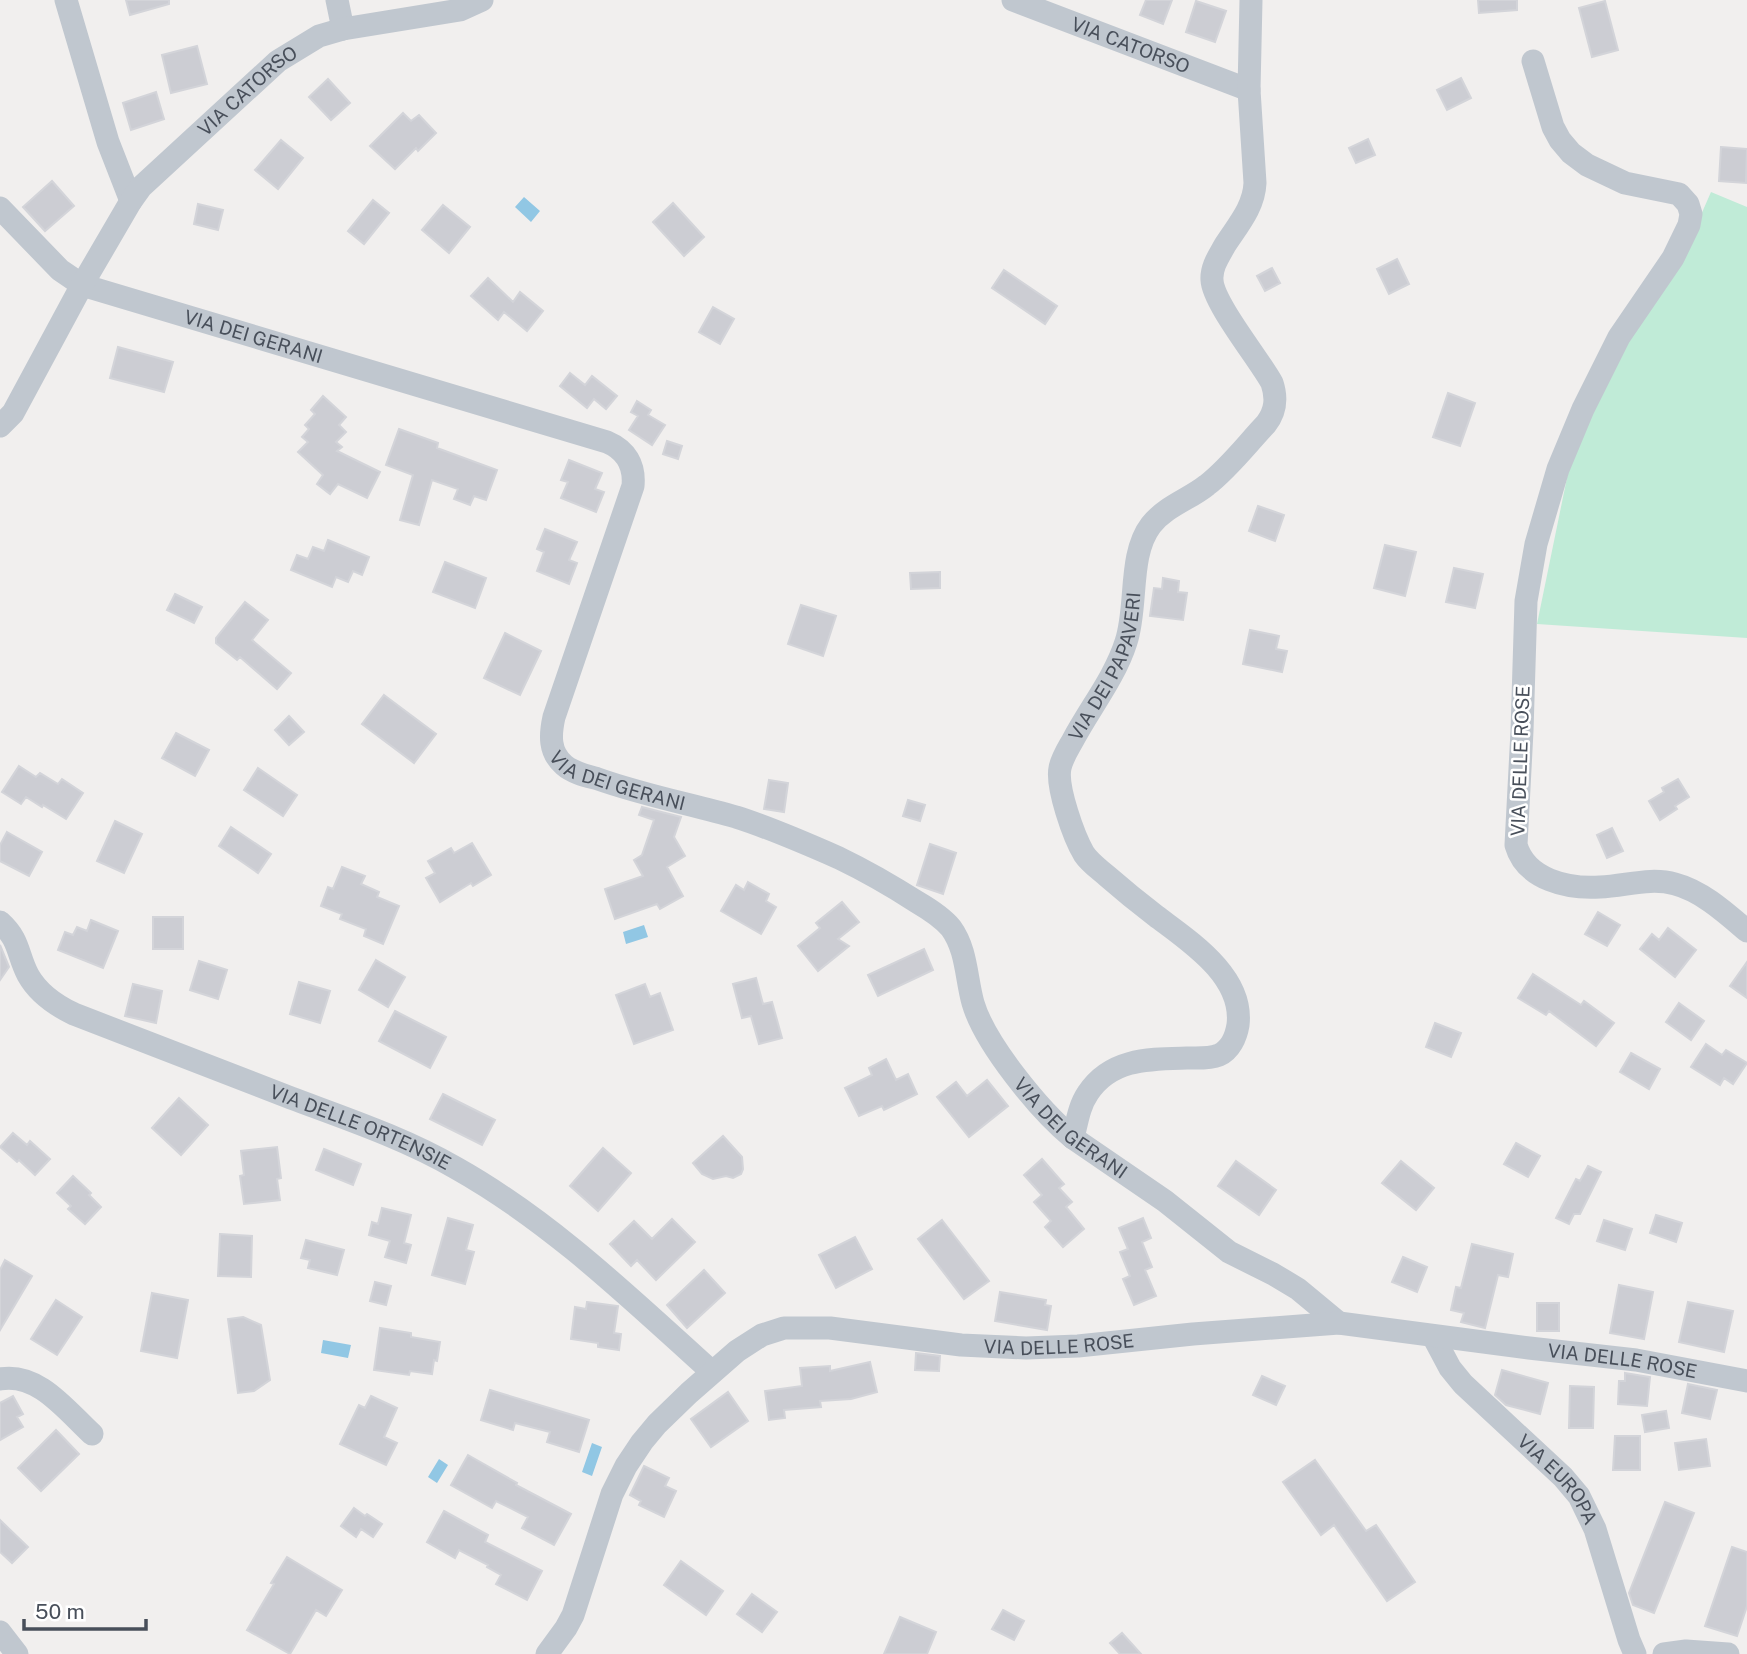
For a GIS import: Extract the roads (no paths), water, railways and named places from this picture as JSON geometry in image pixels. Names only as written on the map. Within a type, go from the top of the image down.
[{"type":"street","points":[[66,0],[108,142],[131,201]]},
{"type":"street","points":[[337,0],[343,29]]},
{"type":"street","name":"VIA CATORSO","points":[[0,426],[13,412],[131,201],[148,179],[273,65],[293,50],[325,34],[454,11],[482,0]]},
{"type":"street","name":"VIA CATORSO","points":[[1013,0],[1249,90]]},
{"type":"street","name":"VIA DEI PAPAVERI","points":[[1073,1138],[1079,1110],[1086,1096],[1109,1072],[1140,1060],[1216,1056],[1232,1043],[1238,1025],[1235,1000],[1230,987],[1209,958],[1086,857],[1069,815],[1059,775],[1062,760],[1113,673],[1126,643],[1138,559],[1144,537],[1151,525],[1164,513],[1216,478],[1266,424],[1275,405],[1272,383],[1219,302],[1212,282],[1217,259],[1245,215],[1254,194],[1249,90],[1251,0]]},
{"type":"street","name":"VIA DELLE ROSE","points":[[1532,61],[1550,120],[1560,140],[1571,153],[1587,165],[1617,180],[1633,186],[1679,194],[1688,204],[1691,214],[1689,225],[1673,258],[1607,359],[1579,417],[1548,500],[1530,571],[1526,601],[1516,845],[1522,861],[1543,877],[1577,886],[1605,887],[1650,881],[1676,884],[1707,900],[1747,931]]},
{"type":"street","name":"VIA DEI GERANI","points":[[0,208],[60,271],[82,285],[607,442],[620,449],[633,469],[634,486],[554,716],[551,741],[557,757],[574,771],[612,784],[736,817],[784,834],[867,873],[937,915],[948,924],[958,940],[973,1003],[985,1030],[1027,1090],[1062,1128],[1165,1201],[1229,1252],[1281,1278],[1339,1323]]},
{"type":"street","name":"VIA DELLE ORTENSIE","points":[[0,922],[16,940],[29,976],[55,1004],[74,1014],[376,1130],[450,1164],[573,1248],[712,1372]]},
{"type":"street","name":"VIA DELLE ROSE","points":[[547,1654],[573,1615],[612,1494],[626,1466],[649,1433],[737,1351],[755,1338],[784,1328],[839,1328],[961,1345],[1026,1348],[1339,1323],[1636,1360],[1747,1381]]},
{"type":"street","name":"VIA EUROPA","points":[[1433,1336],[1450,1368],[1463,1384],[1563,1477],[1579,1496],[1595,1529],[1635,1654]]},
{"type":"street","points":[[0,1379],[21,1379],[38,1385],[92,1434]]},
{"type":"street","points":[[0,1632],[17,1654]]},
{"type":"street","points":[[1664,1654],[1686,1651],[1728,1654]]},
{"type":"water","points":[[524,197],[540,211],[531,222],[515,207]]},
{"type":"water","points":[[644,925],[648,937],[626,944],[623,932]]},
{"type":"water","points":[[323,1340],[351,1345],[348,1358],[321,1353]]},
{"type":"water","points":[[592,1443],[602,1447],[592,1476],[582,1472]]},
{"type":"water","points":[[439,1459],[448,1465],[437,1483],[428,1477]]}]
